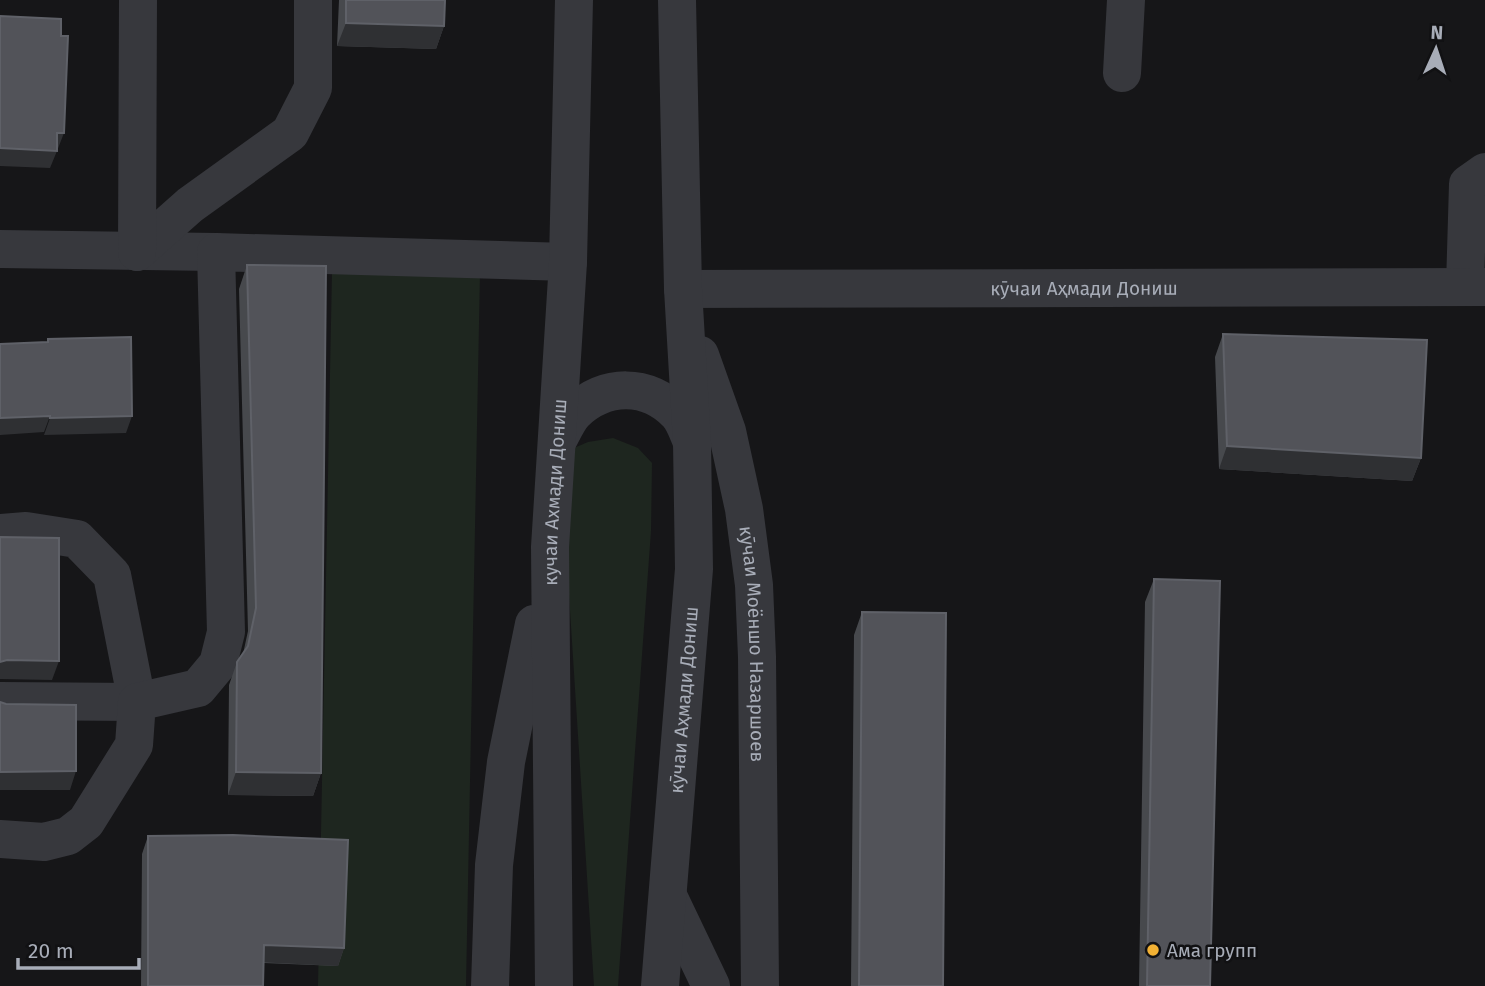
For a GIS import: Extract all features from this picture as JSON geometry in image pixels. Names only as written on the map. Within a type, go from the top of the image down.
[{"type":"street","points":[[137,252],[138,0]]},
{"type":"street","points":[[137,252],[190,205],[290,133],[313,88],[313,0]]},
{"type":"street","name":"кучаи Ахмади Дониш","points":[[554,986],[550,547],[568,262],[574,0]]},
{"type":"street","name":"кӯчаи Аҳмади Дониш","points":[[660,986],[694,569],[677,0]]},
{"type":"street","points":[[1122,73],[1126,0]]},
{"type":"street","points":[[1475,287],[1468,184],[1485,172]]},
{"type":"street","points":[[0,249],[568,262]]},
{"type":"street","points":[[0,701],[137,702],[198,688],[218,664],[226,632],[216,252]]},
{"type":"street","name":"кӯчаи Аҳмади Дониш","points":[[684,300],[1475,287]]},
{"type":"street","name":"кӯчаи Моёншо Назаршоев","points":[[684,300],[727,431],[744,509],[754,585],[760,986]]},
{"type":"street","points":[[558,440],[573,413],[597,395],[626,389],[656,396],[679,415],[692,442]]},
{"type":"street","points":[[0,533],[26,531],[77,539],[112,575],[137,702],[134,746],[86,822],[68,836],[44,842],[0,839]]},
{"type":"street","points":[[490,986],[494,865],[506,762],[550,547]]},
{"type":"street","points":[[668,895],[711,986]]},
{"type":"shaded area","points":[[332,271],[480,273],[466,986],[318,986]]},
{"type":"shaded area","points":[[613,438],[638,448],[652,463],[651,531],[618,986],[594,986],[565,532],[574,448],[588,442]]},
{"type":"building","points":[[346,0],[445,0],[444,26],[346,23]]},
{"type":"building","points":[[0,16],[61,19],[61,36],[68,36],[64,133],[57,133],[57,151],[0,148]]},
{"type":"building","points":[[247,265],[326,266],[321,773],[236,772],[237,662],[248,646],[256,608]]},
{"type":"building","points":[[1223,334],[1427,340],[1421,458],[1227,446]]},
{"type":"building","points":[[131,337],[132,416],[0,418],[0,344],[48,342],[48,339]]},
{"type":"building","points":[[0,537],[59,538],[59,661],[0,662]]},
{"type":"building","points":[[1154,579],[1220,581],[1210,986],[1147,986]]},
{"type":"building","points":[[862,612],[946,613],[943,986],[859,986]]},
{"type":"building","points":[[0,702],[76,705],[76,771],[0,772]]},
{"type":"building","points":[[233,835],[348,840],[344,948],[264,945],[263,986],[148,986],[148,836]]},
{"type":"place","name":"Ама групп","points":[[1153,950]]}]
